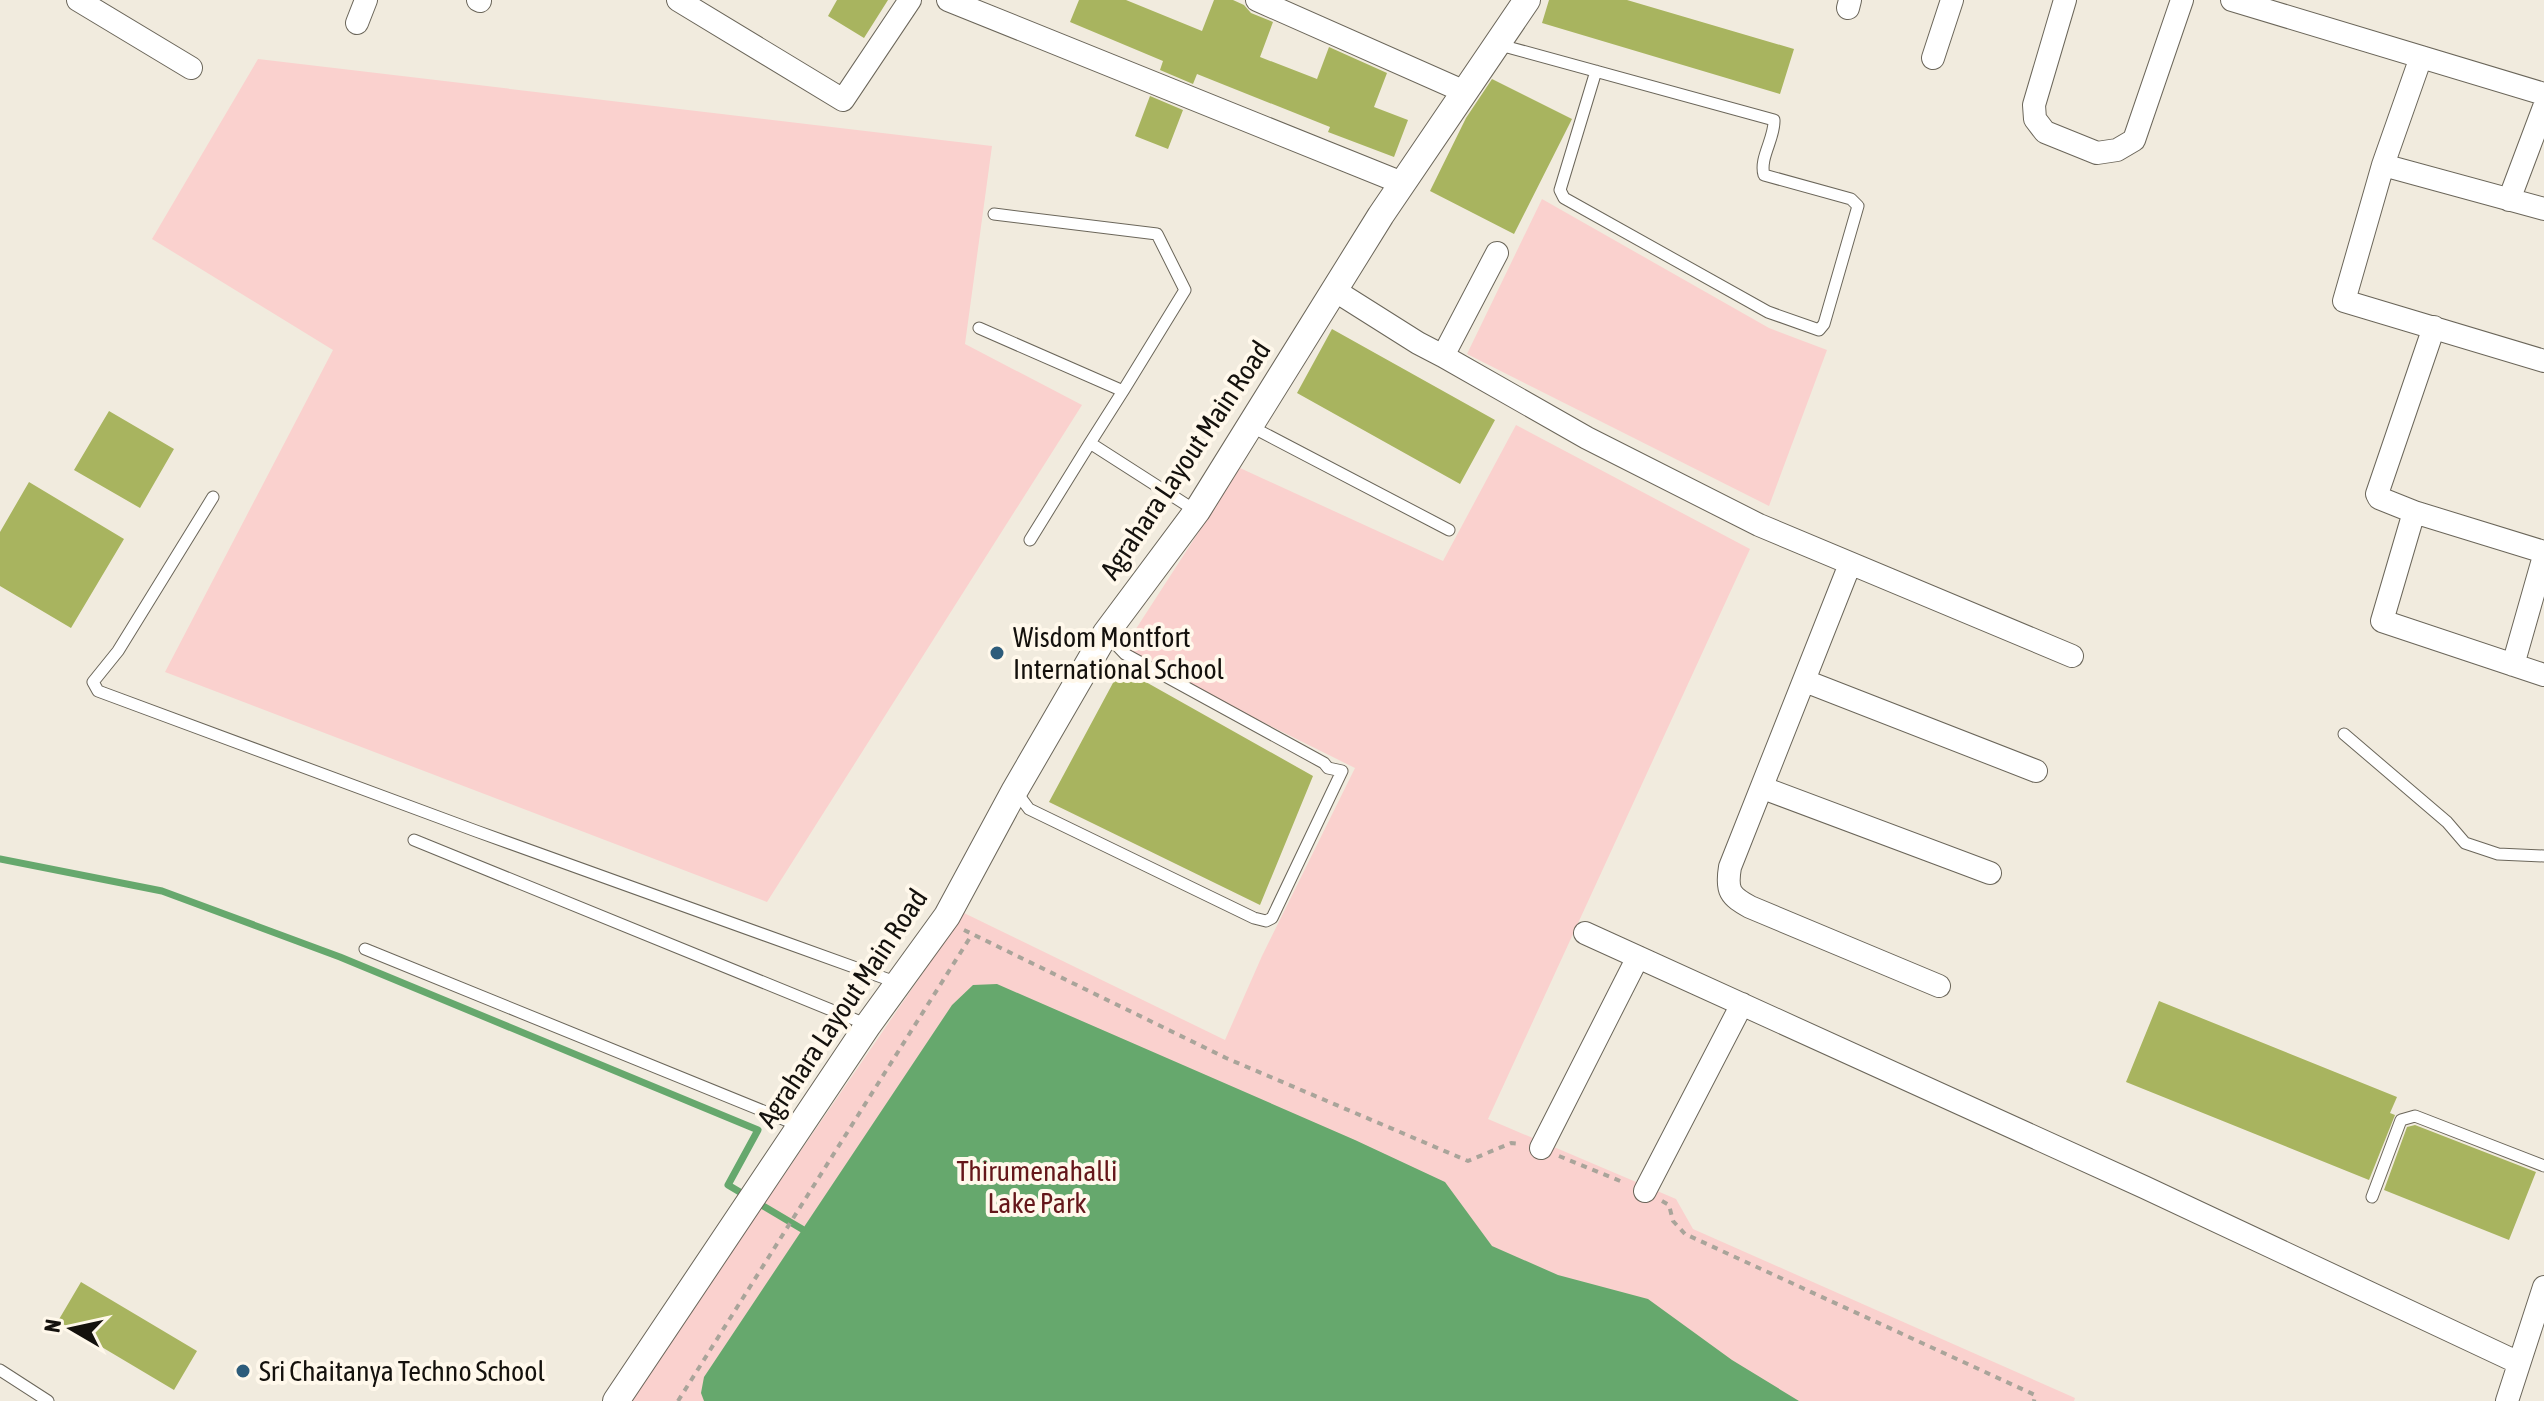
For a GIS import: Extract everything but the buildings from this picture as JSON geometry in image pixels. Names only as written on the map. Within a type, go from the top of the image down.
[{"type":"street","points":[[78,0],[191,68]]},
{"type":"street","points":[[357,23],[366,0]]},
{"type":"street","points":[[678,0],[843,100],[910,0]]},
{"type":"street","points":[[948,0],[1402,183]]},
{"type":"street","points":[[1257,0],[1465,92]]},
{"type":"street","name":"Agrahara Layout Main Road","points":[[616,1401],[868,1025],[947,916],[1015,790],[1106,633],[1197,511],[1402,183],[1527,0]]},
{"type":"street","points":[[1933,58],[1952,0]]},
{"type":"street","points":[[2065,0],[2034,105],[2035,119],[2045,132],[2097,153],[2117,150],[2134,140],[2182,0]]},
{"type":"street","points":[[2232,0],[2544,94]]},
{"type":"street","points":[[2421,57],[2383,165],[2344,301],[2544,361]]},
{"type":"street","points":[[2509,200],[2544,107]]},
{"type":"street","points":[[2383,165],[2544,209]]},
{"type":"street","points":[[1443,356],[1497,253]]},
{"type":"street","points":[[1334,290],[1418,343],[1600,444],[1759,525],[2072,656]]},
{"type":"street","points":[[2434,327],[2377,494],[2379,498],[2414,512],[2544,554],[2513,665]]},
{"type":"street","points":[[2414,512],[2382,621],[2544,675]]},
{"type":"street","points":[[1850,564],[1730,867],[1727,883],[1734,898],[1750,907],[1939,986]]},
{"type":"street","points":[[1805,681],[2036,771]]},
{"type":"street","points":[[1763,788],[1990,873]]},
{"type":"street","points":[[1585,933],[2144,1187],[2519,1363]]},
{"type":"street","points":[[1541,1148],[1638,957]]},
{"type":"street","points":[[1645,1191],[1742,1004]]},
{"type":"street","points":[[2507,1401],[2544,1287]]},
{"type":"lane","points":[[1497,44],[1596,71],[1774,120],[1762,169],[1764,175],[1851,199],[1858,206],[1824,324],[1819,330],[1768,312],[1564,198],[1560,190],[1596,71]]},
{"type":"lane","points":[[994,214],[1157,234],[1185,290],[1030,540]]},
{"type":"lane","points":[[979,328],[1123,391]]},
{"type":"lane","points":[[1250,426],[1449,530]]},
{"type":"lane","points":[[1090,443],[1197,511]]},
{"type":"lane","points":[[213,497],[118,651],[93,682],[98,691],[898,983]]},
{"type":"lane","points":[[1015,790],[1029,809],[1254,918],[1266,921],[1272,918],[1342,771],[1328,768],[1324,763],[1125,654],[1106,633]]},
{"type":"lane","points":[[2344,734],[2447,822],[2465,843],[2498,854],[2544,856]]},
{"type":"lane","points":[[414,840],[868,1025]]},
{"type":"lane","points":[[365,949],[800,1127]]},
{"type":"lane","points":[[2372,1197],[2401,1120],[2415,1116],[2544,1166]]},
{"type":"lane","points":[[0,1370],[48,1401]]},
{"type":"path","points":[[947,916],[972,935],[1226,1058],[1468,1161],[1511,1143],[1530,1144],[1645,1191],[1669,1205],[1673,1221],[1685,1234],[2035,1395],[2034,1401]]},
{"type":"path","points":[[678,1401],[972,935]]},
{"type":"green space","points":[[258,59],[992,146],[965,344],[1082,405],[767,902],[165,672],[333,350],[152,239]]},
{"type":"green space","points":[[1542,199],[1769,328],[1827,350],[1769,506],[1467,354]]},
{"type":"green space","name":"Thirumenahalli Lake Park","points":[[1516,425],[1750,549],[1488,1119],[1676,1199],[1693,1229],[2075,1398],[2074,1401],[629,1401],[964,913],[1225,1040],[1262,956],[1355,768],[1121,652],[1240,468],[1443,561]]},
{"type":"shaded area","name":"Thirumenahalli Lake Park","points":[[997,984],[1445,1182],[1492,1246],[1558,1275],[1648,1299],[1732,1360],[1799,1401],[704,1401],[701,1393],[704,1377],[952,1005],[973,985]]},
{"type":"waterway","points":[[0,859],[162,891],[340,957],[758,1130],[728,1185],[802,1229]]},
{"type":"place","name":"Wisdom Montfort International School","points":[[997,653]]},
{"type":"place","name":"Sri Chaitanya Techno School","points":[[243,1371]]}]
